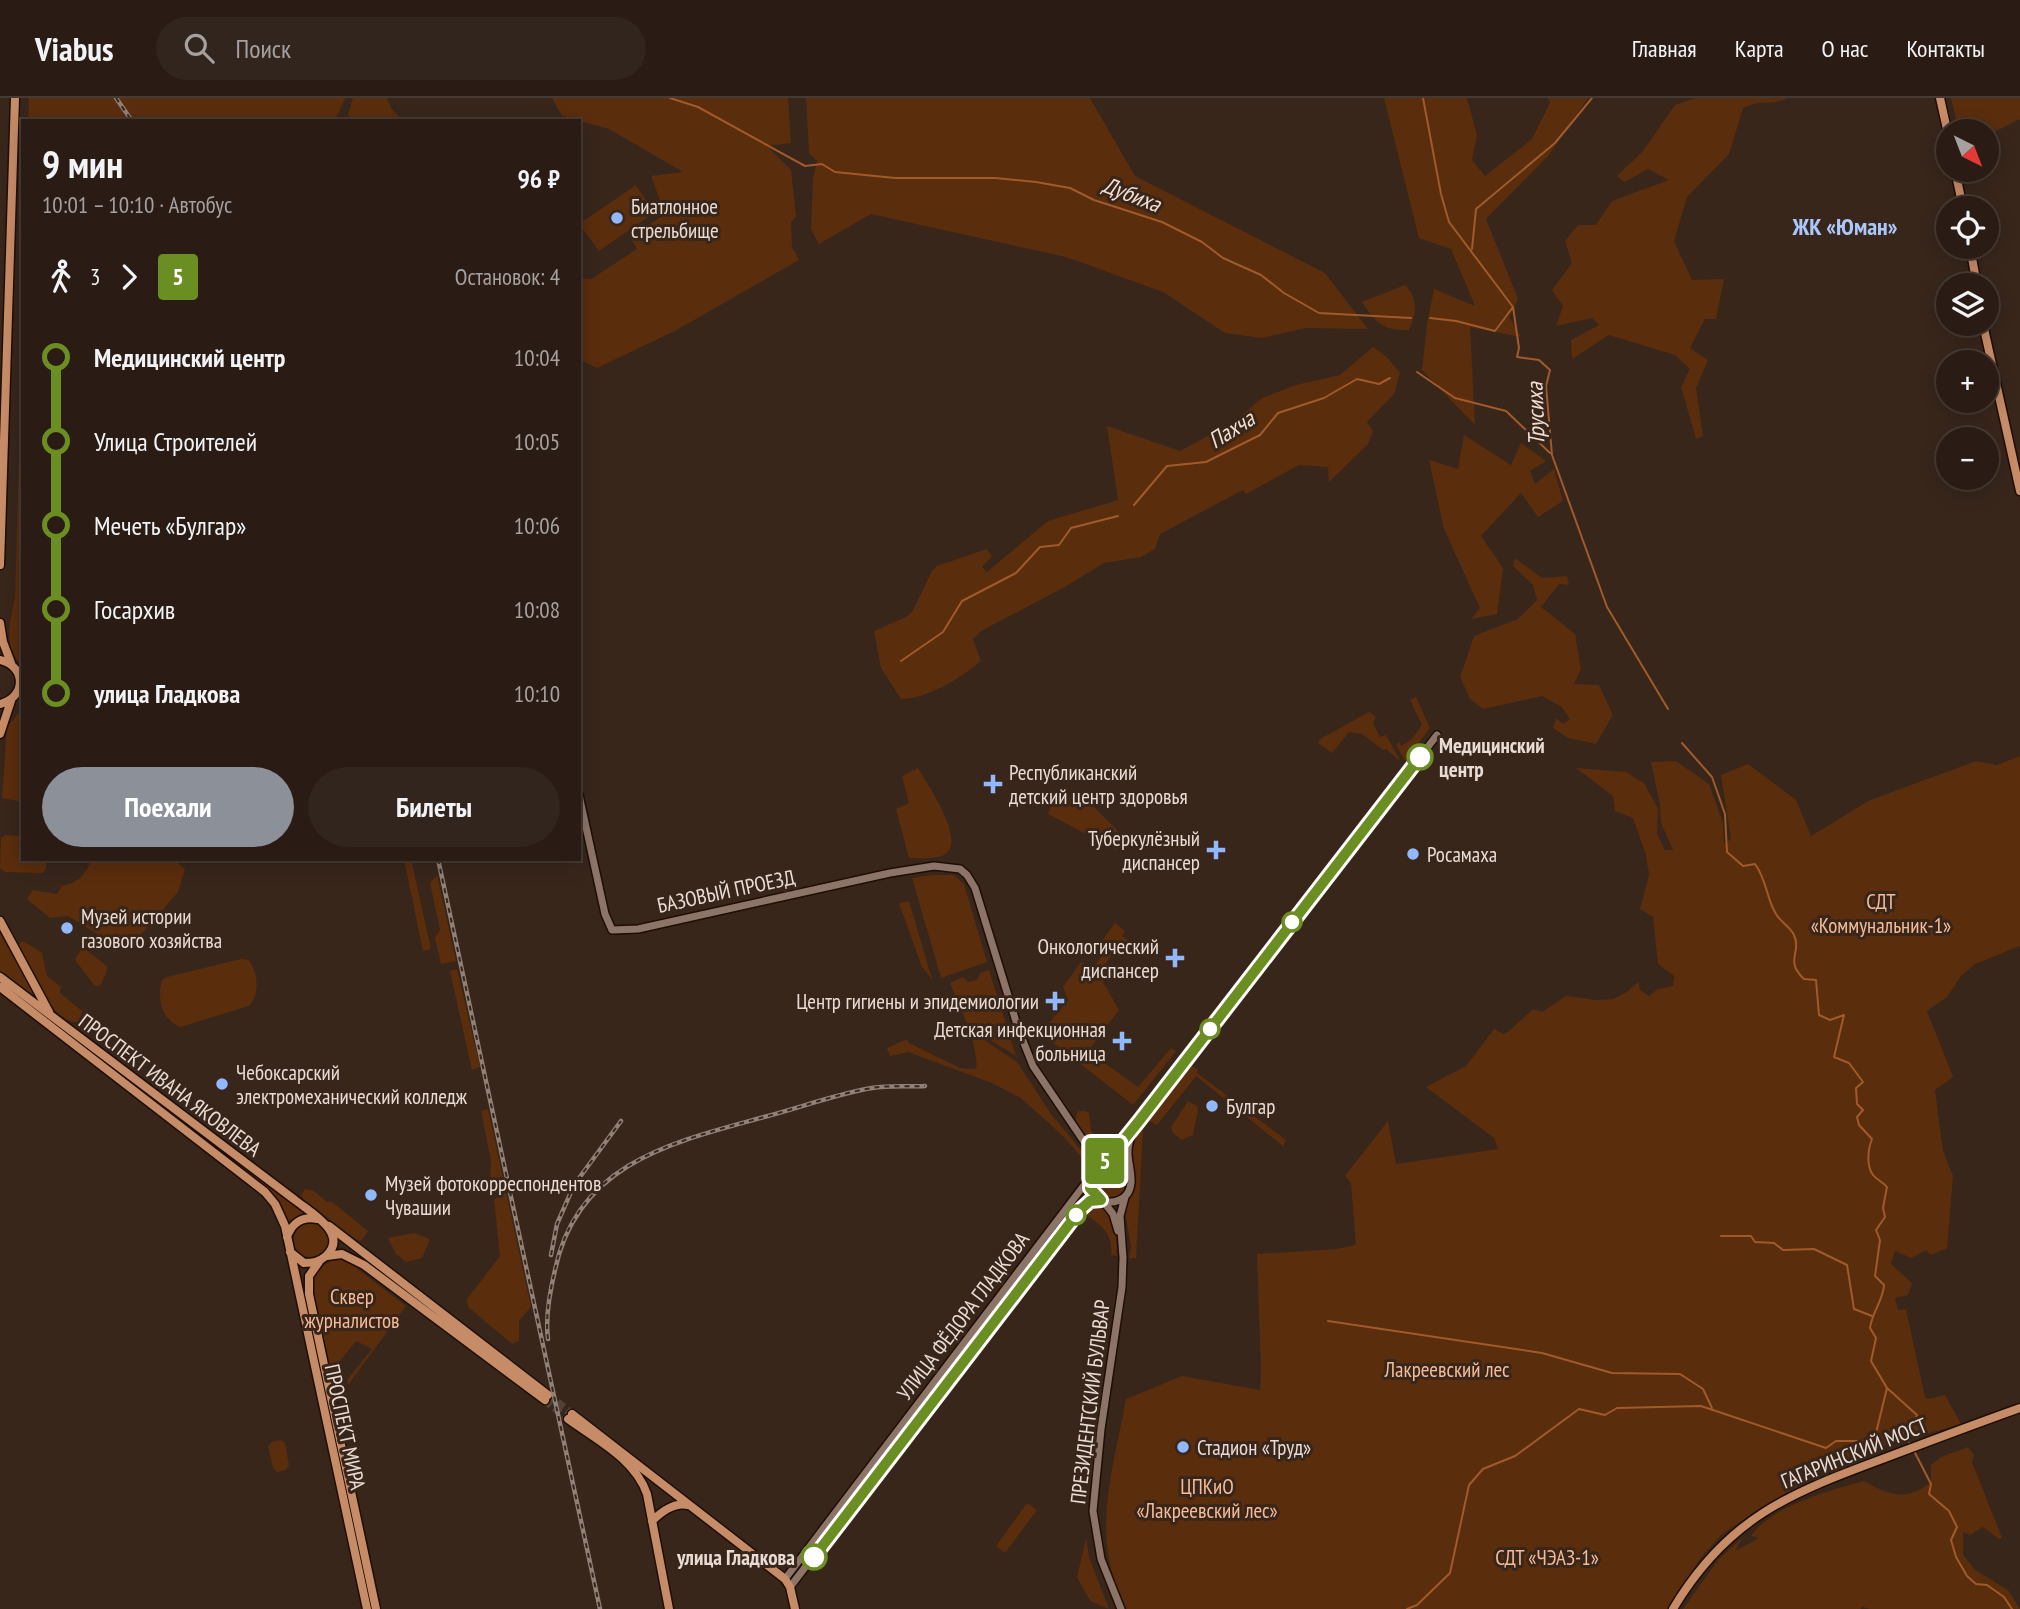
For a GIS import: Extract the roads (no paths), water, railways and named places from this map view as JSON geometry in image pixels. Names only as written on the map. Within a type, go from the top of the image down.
[{"type":"main road","points":[[0,565],[15,98]]},
{"type":"main road","points":[[1940,98],[1945,119]]},
{"type":"main road","points":[[1986,336],[2020,491]]},
{"type":"main road","points":[[0,623],[3,642],[17,669],[21,686],[6,711],[0,734]]},
{"type":"main road","points":[[0,660],[17,669]]},
{"type":"main road","points":[[0,704],[17,696]]},
{"type":"main road","points":[[1091,1175],[1108,1161],[1437,735]]},
{"type":"main road","name":"БАЗОВЫЙ ПРОЕЗД","points":[[581,804],[605,915],[612,930],[638,929],[890,873],[934,866],[960,869],[975,888],[1029,1058],[1041,1081],[1085,1143]]},
{"type":"main road","points":[[0,922],[52,1017]]},
{"type":"main road","name":"ПРОСПЕКТ ИВАНА ЯКОВЛЕВА","points":[[0,977],[323,1222],[546,1398],[364,1265],[342,1254],[322,1259]]},
{"type":"main road","name":"ПРОСПЕКТ ИВАНА ЯКОВЛЕВА","points":[[0,987],[265,1192],[279,1210],[287,1238]]},
{"type":"main road","points":[[1085,1143],[1093,1162],[1092,1191],[1102,1201],[1116,1202],[1125,1196],[1130,1185],[1127,1151],[1139,1121]]},
{"type":"main road","points":[[1085,1143],[1108,1161],[1124,1167],[1129,1174]]},
{"type":"main road","name":"УЛИЦА ФЁДОРА ГЛАДКОВА","points":[[785,1579],[1091,1175]]},
{"type":"main road","name":"ПРЕЗИДЕНТСКИЙ БУЛЬВАР","points":[[1102,1404],[1122,1287],[1120,1216],[1125,1196]]},
{"type":"main road","name":"УЛИЦА ФЁДОРА ГЛАДКОВА","points":[[790,1587],[1080,1210],[1090,1201],[1102,1201]]},
{"type":"main road","name":"ПРЕЗИДЕНТСКИЙ БУЛЬВАР","points":[[1102,1201],[1115,1221],[1119,1246],[1114,1316],[1091,1476],[1090,1521],[1095,1554],[1119,1609]]},
{"type":"main road","points":[[310,1218],[323,1222],[332,1234],[333,1244],[322,1259],[304,1263],[290,1252],[287,1238],[292,1227],[300,1220],[310,1218]]},
{"type":"main road","name":"ПРОСПЕКТ МИРА","points":[[290,1252],[367,1609]]},
{"type":"main road","points":[[1029,1258],[1038,1265]]},
{"type":"main road","name":"ПРОСПЕКТ МИРА","points":[[322,1259],[309,1276],[309,1294],[376,1609]]},
{"type":"main road","points":[[985,1316],[993,1323]]},
{"type":"main road","points":[[1989,1422],[2020,1408]]},
{"type":"main road","points":[[1989,1422],[2020,1413]]},
{"type":"main road","points":[[669,1609],[641,1480],[631,1466],[570,1416],[666,1486],[785,1579],[790,1587],[795,1609]]},
{"type":"main road","name":"ГАГАРИНСКИЙ МОСТ","points":[[1740,1532],[1770,1507],[1806,1488],[1989,1422]]},
{"type":"main road","points":[[862,1477],[870,1483]]},
{"type":"main road","points":[[646,1494],[656,1485],[666,1486]]},
{"type":"main road","points":[[652,1521],[672,1507],[688,1505]]},
{"type":"main road","points":[[1673,1609],[1702,1567],[1740,1532]]},
{"type":"main road","points":[[1679,1609],[1706,1570],[1740,1532]]},
{"type":"waterway","name":"Дубиха","points":[[670,98],[698,107],[805,166],[822,164],[835,172],[895,178],[995,178],[1070,188],[1094,200],[1162,222],[1202,242],[1223,258],[1261,275],[1284,293],[1319,313],[1411,318]]},
{"type":"waterway","name":"Трусиха","points":[[1423,98],[1449,222],[1513,307],[1519,348],[1517,357],[1539,360],[1550,370],[1546,386],[1552,455],[1607,607],[1668,709]]},
{"type":"waterway","points":[[1472,249],[1476,209],[1555,143],[1592,98]]},
{"type":"waterway","name":"Дубиха","points":[[1430,318],[1456,321],[1495,331],[1513,307]]},
{"type":"waterway","name":"Пахча","points":[[1417,372],[1455,398],[1506,411],[1550,453]]},
{"type":"waterway","name":"Пахча","points":[[1134,505],[1167,466],[1206,462],[1260,435],[1278,413],[1324,398],[1357,379],[1379,384],[1390,378]]},
{"type":"waterway","name":"Пахча","points":[[901,661],[943,632],[962,601],[1016,573],[1040,547],[1059,545],[1071,528],[1118,516]]},
{"type":"waterway","name":"Трусиха","points":[[1682,743],[1712,777],[1725,814],[1727,852],[1743,866],[1755,864],[1776,914],[1794,935],[1795,967],[1804,979],[1816,980],[1819,1015],[1830,1020],[1844,1015],[1834,1057],[1849,1063],[1863,1082],[1856,1088],[1857,1104],[1863,1110],[1857,1117],[1859,1125],[1872,1139],[1869,1167],[1875,1177],[1887,1187],[1883,1208],[1885,1217],[1876,1230],[1880,1240],[1875,1276],[1884,1285],[1870,1328],[1876,1338],[1871,1361],[1887,1388],[1917,1415],[1915,1421],[1902,1431],[1910,1444]]},
{"type":"waterway","points":[[1721,1236],[1751,1236],[1755,1242],[1774,1243],[1783,1250],[1814,1249],[1847,1265],[1854,1309],[1872,1316]]},
{"type":"waterway","points":[[1328,1321],[1542,1353],[1612,1373],[1680,1374],[1703,1389],[1712,1408]]},
{"type":"waterway","points":[[1407,1609],[1417,1605],[1450,1573],[1469,1485],[1483,1469],[1515,1456],[1579,1409],[1605,1415],[1617,1408],[1701,1406],[1826,1448],[1836,1441],[1874,1441],[1887,1388]]},
{"type":"waterway","name":"Трусиха","points":[[1913,1449],[1931,1484],[1929,1494],[1949,1511],[1957,1527],[1951,1540],[1956,1557],[1967,1576],[1976,1584],[1987,1585],[2004,1597],[2012,1609]]},
{"type":"tunnel","points":[[548,1395],[572,1414]]},
{"type":"tunnel","points":[[545,1400],[568,1419]]},
{"type":"railway","points":[[116,98],[131,119]]},
{"type":"railway","points":[[438,861],[600,1609]]},
{"type":"railway","points":[[548,1339],[550,1295],[567,1234],[584,1204],[607,1181],[634,1163],[696,1136],[845,1094],[878,1087],[925,1086]]},
{"type":"railway","points":[[551,1255],[557,1224],[574,1185],[621,1121]]},
{"type":"place","name":"Биатлонное стрельбище","points":[[617,218]]},
{"type":"place","name":"Медицинский центр","points":[[1420,757]]},
{"type":"place","name":"Республиканский детский центр здоровья","points":[[993,784]]},
{"type":"place","name":"Туберкулёзный диспансер","points":[[1216,850]]},
{"type":"place","name":"Росамаха","points":[[1413,854]]},
{"type":"place","name":"Музей истории газового хозяйства","points":[[67,928]]},
{"type":"place","name":"Онкологический диспансер","points":[[1175,958]]},
{"type":"place","name":"Центр гигиены и эпидемиологии","points":[[1055,1001]]},
{"type":"place","name":"Детская инфекционная больница","points":[[1122,1041]]},
{"type":"place","name":"Чебоксарский электромеханический колледж","points":[[222,1084]]},
{"type":"place","name":"Булгар","points":[[1212,1106]]},
{"type":"place","name":"Музей фотокорреспондентов Чувашии","points":[[371,1195]]},
{"type":"place","name":"Стадион «Труд»","points":[[1183,1447]]},
{"type":"place","name":"улица Гладкова","points":[[814,1557]]},
{"type":"district","name":"ЖК «Юман»","points":[[1845,226]]},
{"type":"park label","name":"СДТ «Коммунальник-1»","points":[[1881,913]]},
{"type":"park label","name":"Сквер журналистов","points":[[352,1308]]},
{"type":"park label","name":"Лакреевский лес","points":[[1447,1369]]},
{"type":"park label","name":"ЦПКиО «Лакреевский лес»","points":[[1207,1498]]},
{"type":"park label","name":"СДТ «ЧЭАЗ-1»","points":[[1547,1557]]}]
